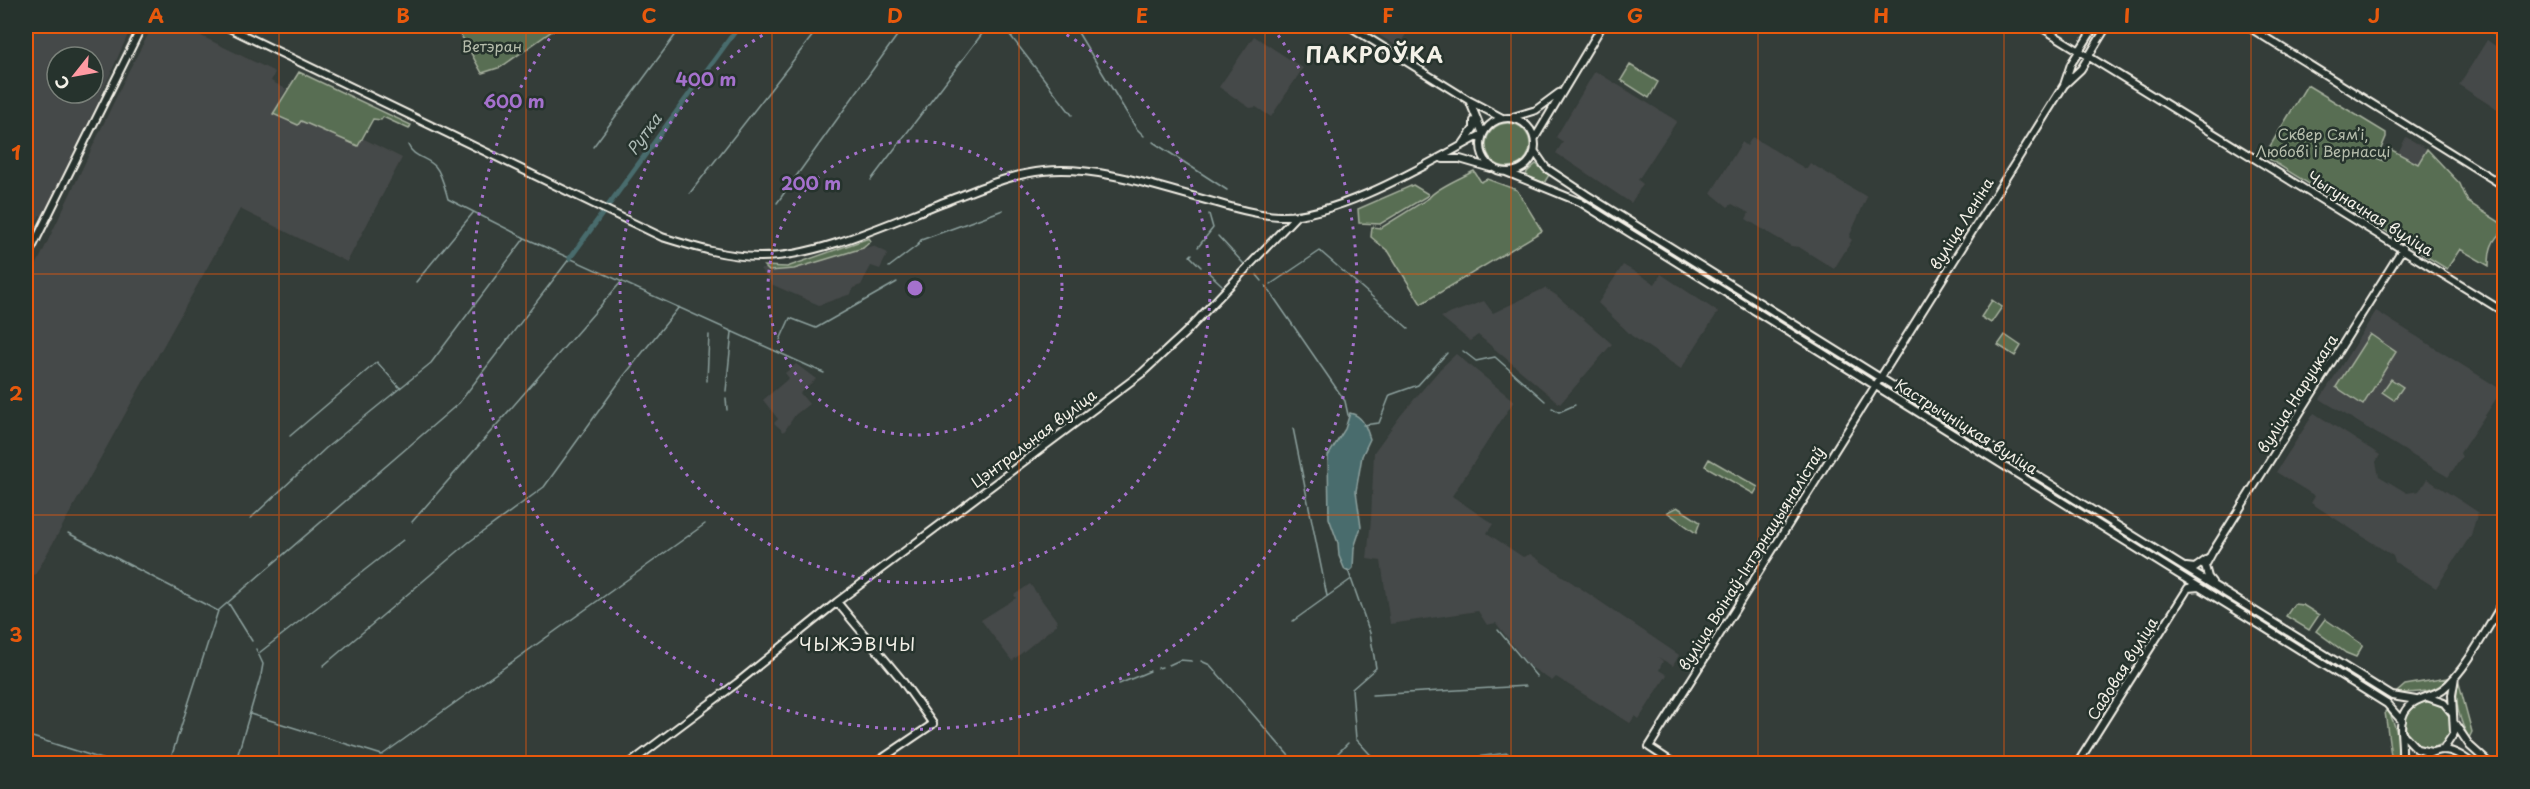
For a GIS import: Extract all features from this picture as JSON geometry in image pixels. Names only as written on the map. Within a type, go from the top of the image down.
[{"type":"main road","points":[[26,260],[142,26]]},
{"type":"main road","points":[[225,26],[623,220],[662,237],[704,250],[748,256],[781,256],[812,249],[871,230],[1008,177],[1070,169],[1119,178],[1247,211],[1279,216],[1297,214],[1332,207],[1439,159],[1483,134]]},
{"type":"main road","points":[[1348,26],[1470,101],[1502,118]]},
{"type":"main road","points":[[1535,138],[1602,26]]},
{"type":"main road","name":"Чыгуначная вуліца","points":[[2039,26],[2505,312]]},
{"type":"main road","name":"вуліца Леніна","points":[[1875,385],[2064,85],[2071,64],[2095,26]]},
{"type":"main road","name":"вуліца Леніна","points":[[2064,85],[2081,69],[2107,26]]},
{"type":"main road","points":[[2247,26],[2505,186]]},
{"type":"main road","points":[[1498,170],[1485,159],[1481,151],[1483,134],[1487,127],[1502,118],[1544,106],[1562,91]]},
{"type":"main road","points":[[1470,101],[1474,117],[1483,134]]},
{"type":"main road","points":[[1463,144],[1474,128],[1474,117]]},
{"type":"main road","points":[[1439,159],[1460,159],[1506,172],[1521,169],[1527,165],[1535,152],[1535,138],[1527,124],[1512,117]]},
{"type":"main road","name":"Кастрычніцкая вуліца","points":[[1535,152],[1546,168],[1587,195],[1881,376],[2178,564],[2392,696],[2416,700]]},
{"type":"main road","name":"Кастрычніцкая вуліца","points":[[1506,172],[1580,202],[2387,704],[2402,722]]},
{"type":"main road","name":"Цэнтральная вуліца","points":[[629,764],[737,683],[837,602],[1142,373],[1235,282],[1297,214]]},
{"type":"main road","name":"вуліца Наруцкага","points":[[2212,553],[2403,248]]},
{"type":"main road","name":"вуліца Воінаў-Інтэрнацыяналістаў","points":[[1675,764],[1648,747],[1802,506],[1875,385]]},
{"type":"main road","points":[[2178,564],[2195,568],[2212,553]]},
{"type":"main road","points":[[2212,553],[2205,566],[2208,577],[2216,587]]},
{"type":"main road","points":[[2184,577],[2188,588],[2200,587]]},
{"type":"main road","name":"Садовая вуліца","points":[[2078,764],[2188,588]]},
{"type":"main road","points":[[2401,764],[2402,722],[2405,712],[2416,700],[2442,689],[2455,677],[2505,600]]},
{"type":"main road","points":[[837,602],[901,679],[933,724],[874,764]]},
{"type":"main road","points":[[2455,677],[2452,713],[2455,724],[2470,746],[2490,764]]},
{"type":"main road","points":[[2426,697],[2444,703],[2452,713]]},
{"type":"main road","points":[[2443,750],[2451,740],[2455,724]]},
{"type":"main road","points":[[2403,734],[2417,749],[2432,752]]},
{"type":"main road","points":[[2409,764],[2432,752],[2443,750],[2457,751],[2473,764]]},
{"type":"shaded area","points":[[26,26],[130,26],[105,86],[105,45],[45,45],[45,105],[97,105],[42,216],[40,215],[26,244]]},
{"type":"shaded area","points":[[153,26],[181,26],[275,72],[271,81],[286,89],[274,113],[301,121],[357,146],[362,138],[402,158],[347,262],[240,209],[35,575],[26,571],[26,287],[129,70]]},
{"type":"shaded area","points":[[1365,26],[1411,26],[1398,47]]},
{"type":"shaded area","points":[[2477,26],[2504,26],[2504,43],[2481,28]]},
{"type":"shaded area","points":[[1254,36],[1303,68],[1271,117],[1256,107],[1250,108],[1219,87]]},
{"type":"shaded area","points":[[2487,40],[2504,52],[2504,114],[2459,85]]},
{"type":"shaded area","points":[[1595,71],[1677,121],[1638,180],[1643,184],[1631,203],[1556,153],[1563,142],[1556,137]]},
{"type":"shaded area","points":[[1752,137],[1806,169],[1810,163],[1867,197],[1849,237],[1852,240],[1834,269],[1799,247],[1791,246],[1746,219],[1749,213],[1732,204],[1728,207],[1711,193],[1742,142],[1747,146]]},
{"type":"shaded area","points":[[2406,137],[2427,149],[2418,164],[2398,153]]},
{"type":"shaded area","points":[[873,246],[888,253],[880,269],[871,266],[861,285],[853,288],[851,294],[819,305],[773,285],[760,269],[783,269]]},
{"type":"shaded area","points":[[1623,265],[1655,284],[1661,274],[1718,312],[1681,369],[1632,336],[1598,303]]},
{"type":"shaded area","points":[[1545,288],[1612,344],[1560,404],[1478,335],[1470,341],[1441,317],[1484,301],[1493,313]]},
{"type":"shaded area","points":[[2376,311],[2502,390],[2460,453],[2462,457],[2448,477],[2320,399]]},
{"type":"shaded area","points":[[1456,354],[1514,401],[1452,496],[1493,524],[1487,533],[1523,557],[1530,554],[1679,655],[1673,666],[1658,657],[1663,661],[1659,670],[1667,675],[1639,719],[1635,716],[1630,723],[1556,677],[1552,681],[1529,666],[1496,623],[1487,625],[1478,611],[1390,624],[1381,561],[1367,559],[1374,452],[1401,415],[1440,369]]},
{"type":"shaded area","points":[[796,364],[816,379],[800,393],[809,404],[795,415],[784,432],[774,423],[778,419],[763,400],[789,378],[785,373]]},
{"type":"shaded area","points":[[2314,413],[2380,455],[2376,462],[2379,476],[2407,493],[2419,491],[2427,479],[2478,512],[2471,535],[2436,588],[2395,562],[2393,556],[2311,503],[2315,496],[2276,472]]},
{"type":"shaded area","points":[[1030,584],[1057,621],[1056,625],[1012,661],[981,620],[1016,598],[1014,595]]},
{"type":"green space","name":"Ветэран","points":[[456,26],[559,26],[501,67],[482,73]]},
{"type":"green space","points":[[1630,65],[1658,82],[1649,98],[1621,80]]},
{"type":"green space","points":[[299,72],[411,125],[409,129],[383,117],[381,120],[373,119],[358,146],[301,121],[298,125],[273,114]]},
{"type":"green space","name":"Сквер Сямʼі, Любові і Вернасці","points":[[2307,85],[2386,133],[2377,158],[2384,161],[2390,149],[2418,164],[2427,149],[2460,184],[2468,202],[2504,225],[2504,230],[2492,246],[2489,266],[2460,249],[2447,269],[2264,156]]},
{"type":"green space","points":[[1508,123],[1517,124],[1524,129],[1529,136],[1529,154],[1524,161],[1517,166],[1508,167],[1499,166],[1492,161],[1487,154],[1486,145],[1487,136],[1492,129],[1499,124]]},
{"type":"green space","points":[[1536,164],[1549,175],[1544,183],[1526,176]]},
{"type":"green space","points":[[1474,171],[1481,182],[1487,179],[1517,190],[1542,231],[1421,304],[1389,252],[1371,237],[1372,227],[1381,228],[1443,187]]},
{"type":"green space","points":[[1413,185],[1428,194],[1427,196],[1380,224],[1359,223],[1358,209]]},
{"type":"green space","points":[[869,238],[871,241],[863,248],[794,269],[769,271],[764,266],[787,267]]},
{"type":"green space","points":[[1992,300],[2002,307],[1991,323],[1981,317]]},
{"type":"green space","points":[[2370,334],[2396,352],[2363,405],[2336,387]]},
{"type":"green space","points":[[2005,335],[2021,346],[2015,356],[1998,345]]},
{"type":"green space","points":[[2391,379],[2403,387],[2394,400],[2382,392]]},
{"type":"green space","points":[[1709,459],[1758,487],[1754,494],[1705,466]]},
{"type":"green space","points":[[1677,507],[1700,522],[1696,533],[1667,512]]},
{"type":"green space","points":[[2294,604],[2303,605],[2319,615],[2309,630],[2286,616]]},
{"type":"green space","points":[[2325,619],[2363,645],[2356,657],[2346,653],[2316,631]]},
{"type":"green space","points":[[2447,678],[2431,690],[2396,693],[2405,685]]},
{"type":"green space","points":[[2459,683],[2472,732],[2469,738],[2460,718],[2457,703]]},
{"type":"green space","points":[[2428,702],[2444,709],[2451,725],[2444,741],[2428,748],[2412,741],[2405,725],[2412,709]]},
{"type":"green space","points":[[2387,709],[2397,735],[2399,750],[2397,763],[2392,763],[2385,712]]},
{"type":"water","points":[[1350,413],[1361,419],[1370,439],[1362,456],[1356,491],[1361,527],[1354,548],[1353,568],[1349,572],[1345,570],[1339,556],[1338,543],[1329,518],[1328,456],[1345,429]]},
{"type":"waterway","points":[[593,147],[682,26]]},
{"type":"waterway","name":"Рутка","points":[[570,258],[739,26]]},
{"type":"waterway","points":[[690,193],[820,26]]},
{"type":"waterway","points":[[777,203],[904,26]]},
{"type":"waterway","points":[[871,180],[988,26]]},
{"type":"waterway","points":[[1003,26],[1072,115]]},
{"type":"waterway","points":[[1074,26],[1136,128],[1144,136]]},
{"type":"waterway","points":[[1153,142],[1227,190]]},
{"type":"waterway","points":[[408,145],[416,155],[435,166],[448,199],[525,238],[824,373]]},
{"type":"waterway","points":[[889,267],[918,245],[921,240],[1003,210]]},
{"type":"waterway","points":[[416,282],[473,213]]},
{"type":"waterway","points":[[1198,247],[1213,228],[1209,214]]},
{"type":"waterway","points":[[1218,236],[1244,264]]},
{"type":"waterway","points":[[251,518],[326,448],[431,363],[524,239]]},
{"type":"waterway","points":[[1271,284],[1320,251],[1409,329]]},
{"type":"waterway","points":[[1192,254],[1190,256],[1201,267]]},
{"type":"waterway","points":[[169,764],[218,611],[459,403],[570,258]]},
{"type":"waterway","points":[[1209,273],[1222,285]]},
{"type":"waterway","points":[[1257,275],[1262,281]]},
{"type":"waterway","points":[[412,522],[622,281]]},
{"type":"waterway","points":[[780,340],[790,318],[816,328],[897,282]]},
{"type":"waterway","points":[[1266,286],[1345,401],[1348,415]]},
{"type":"waterway","points":[[323,666],[469,542],[544,487],[623,377],[679,307]]},
{"type":"waterway","points":[[726,391],[732,332]]},
{"type":"waterway","points":[[707,381],[709,335]]},
{"type":"waterway","points":[[1463,351],[1476,361],[1495,357],[1545,401]]},
{"type":"waterway","points":[[1363,425],[1379,423],[1390,395],[1418,385],[1447,353]]},
{"type":"waterway","points":[[290,436],[377,362],[400,388]]},
{"type":"waterway","points":[[726,398],[727,410]]},
{"type":"waterway","points":[[1552,408],[1559,412],[1575,405]]},
{"type":"waterway","points":[[1293,428],[1327,596]]},
{"type":"waterway","points":[[250,714],[382,755],[705,524]]},
{"type":"waterway","points":[[68,533],[218,611]]},
{"type":"waterway","points":[[259,653],[403,540]]},
{"type":"waterway","points":[[1348,570],[1370,633],[1376,668],[1352,689],[1356,739],[1379,764]]},
{"type":"waterway","points":[[1293,621],[1350,580]]},
{"type":"waterway","points":[[229,604],[252,641]]},
{"type":"waterway","points":[[1498,630],[1537,677]]},
{"type":"waterway","points":[[235,764],[261,675],[263,664],[256,649]]},
{"type":"waterway","points":[[1169,665],[1180,660],[1192,661]]},
{"type":"waterway","points":[[1201,661],[1210,665],[1296,764]]},
{"type":"waterway","points":[[1158,668],[1162,667]]},
{"type":"waterway","points":[[1119,684],[1150,671]]},
{"type":"waterway","points":[[1372,695],[1526,686]]},
{"type":"waterway","points":[[26,735],[118,764]]},
{"type":"waterway","points":[[1327,764],[1348,743]]},
{"type":"waterway","points":[[1419,764],[1508,753]]},
{"type":"district","name":"ПАКРОЎКА","points":[[1375,56]]},
{"type":"district","name":"ЧЫЖЭВІЧЫ","points":[[858,645]]}]
